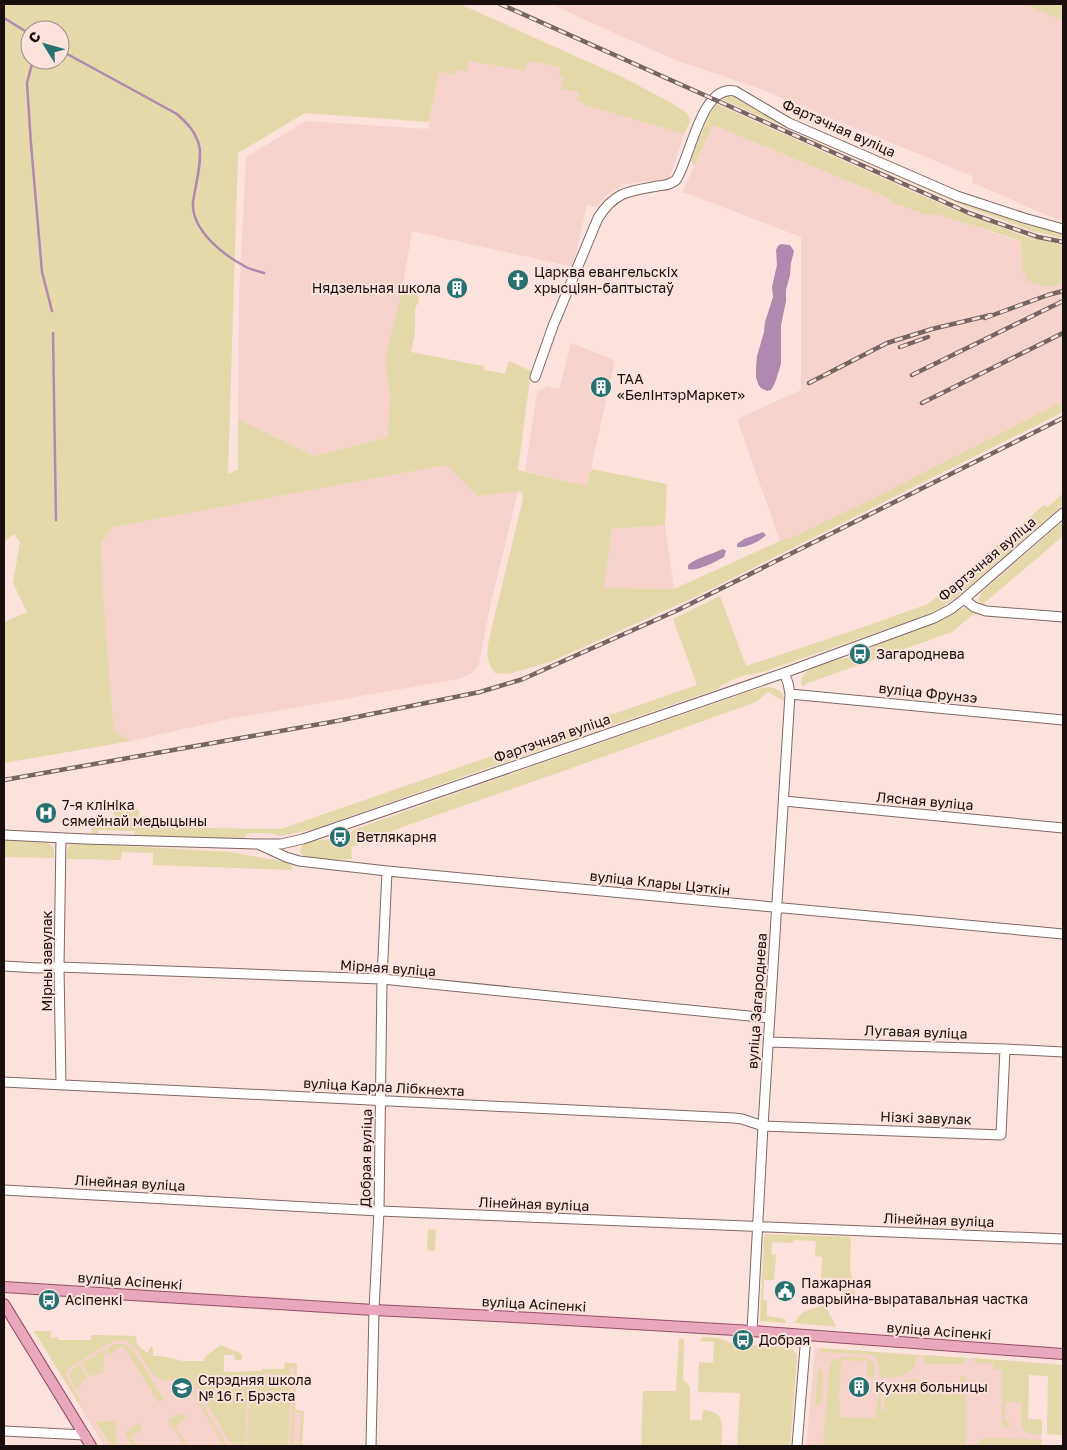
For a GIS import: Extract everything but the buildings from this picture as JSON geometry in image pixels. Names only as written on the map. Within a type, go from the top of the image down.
[{"type":"main road","name":"вуліца Асіпенкі","points":[[4,1287],[806,1335],[1063,1354]]},
{"type":"main road","points":[[4,1304],[92,1446]]},
{"type":"street","name":"Фартэчная вуліца","points":[[535,378],[553,326],[598,218],[610,202],[628,192],[668,185],[676,180],[705,110],[717,95],[725,90],[735,91],[788,123],[958,196],[1063,229]]},
{"type":"street","name":"Фартэчная вуліца","points":[[4,835],[281,844],[320,833],[784,673],[934,618],[964,599],[1063,512]]},
{"type":"street","points":[[964,599],[974,607],[986,611],[1063,617]]},
{"type":"street","name":"вуліца Загароднева","points":[[752,1332],[790,694],[784,673]]},
{"type":"street","name":"вуліца Фрунзэ","points":[[790,694],[1063,720]]},
{"type":"street","name":"Лясная вуліца","points":[[784,801],[1063,828]]},
{"type":"street","name":"Мірны завулак","points":[[61,838],[61,1085]]},
{"type":"street","name":"вуліца Клары Цэткін","points":[[258,844],[286,858],[299,861],[387,871],[1063,934]]},
{"type":"street","name":"Добрая вуліца","points":[[371,1446],[374,1310],[379,1211],[382,980],[387,871]]},
{"type":"street","name":"Мірная вуліца","points":[[4,966],[382,980],[770,1018]]},
{"type":"street","name":"Лугавая вуліца","points":[[768,1042],[1063,1052]]},
{"type":"street","name":"Нізкі завулак","points":[[763,1126],[1001,1135],[1005,1049]]},
{"type":"street","name":"вуліца Карла Лібкнехта","points":[[4,1082],[734,1118],[763,1126]]},
{"type":"street","name":"Лінейная вуліца","points":[[4,1190],[379,1211],[1063,1238]]},
{"type":"street","points":[[797,1446],[806,1335]]},
{"type":"street","points":[[4,1430],[84,1435]]},
{"type":"shaded area","points":[[4,4],[460,4],[622,77],[670,102],[689,116],[690,121],[684,134],[588,106],[577,100],[579,92],[561,89],[563,77],[559,76],[561,67],[527,61],[525,71],[469,61],[467,71],[455,70],[454,75],[439,72],[429,122],[305,113],[238,153],[228,474],[238,469],[238,419],[314,456],[388,437],[390,393],[386,371],[386,354],[400,299],[399,291],[408,285],[417,291],[419,300],[415,309],[415,332],[411,352],[483,366],[485,370],[505,374],[509,361],[531,371],[518,470],[587,486],[591,469],[667,484],[665,525],[612,529],[604,588],[674,589],[795,536],[876,497],[1063,401],[1063,412],[693,598],[550,662],[508,674],[495,673],[488,659],[488,650],[523,499],[520,491],[478,496],[447,465],[113,527],[101,543],[103,594],[114,731],[131,741],[4,763],[4,622],[27,612],[13,583],[20,542],[14,534],[4,542]]},
{"type":"shaded area","points":[[552,4],[1027,4],[1063,21],[1063,222],[973,183],[972,176],[755,87],[678,61]]},
{"type":"shaded area","points":[[1063,4],[1063,21],[1026,5]]},
{"type":"shaded area","points":[[469,61],[524,71],[527,61],[561,67],[563,77],[579,92],[588,106],[684,134],[669,179],[625,184],[606,196],[597,207],[587,204],[573,267],[412,231],[392,349],[406,432],[314,456],[238,419],[239,297],[246,157],[306,121],[428,129],[439,72],[453,75],[454,70]]},
{"type":"shaded area","points":[[731,95],[986,210],[1024,224],[1063,234],[1063,238],[1032,231],[967,207],[721,99],[724,96]]},
{"type":"shaded area","points":[[716,104],[952,209],[1027,237],[1063,245],[1063,284],[1046,287],[1026,280],[1028,276],[1023,273],[1021,241],[936,214],[927,215],[890,202],[891,199],[713,125],[694,166],[691,161],[692,156],[710,113]]},
{"type":"shaded area","points":[[713,125],[891,199],[890,202],[927,215],[936,214],[1021,242],[1023,273],[1046,287],[1063,284],[1063,401],[876,497],[795,536],[780,541],[737,419],[801,390],[801,237],[682,193]]},
{"type":"shaded area","points":[[781,244],[790,245],[794,251],[781,325],[781,364],[775,383],[771,390],[767,391],[761,388],[756,377],[757,356],[773,297],[772,287],[777,265],[776,250]]},
{"type":"shaded area","name":"ТАА «БелІнтэрМаркет»","points":[[571,343],[612,359],[614,365],[587,486],[525,471],[537,393],[547,386],[559,389]]},
{"type":"shaded area","points":[[447,465],[478,496],[518,491],[490,607],[479,664],[469,675],[458,679],[229,719],[131,741],[114,731],[103,594],[101,543],[113,527]]},
{"type":"shaded area","points":[[1063,493],[1063,505],[959,595],[939,609],[910,621],[763,672],[727,682],[717,689],[314,829],[280,836],[269,833],[249,833],[244,838],[218,840],[135,837],[135,831],[98,830],[98,835],[92,833],[91,825],[100,826],[100,818],[114,819],[114,806],[136,808],[139,811],[139,827],[281,829],[697,685],[673,619],[720,596],[746,666],[855,630],[928,604],[1044,505],[1048,507]]},
{"type":"shaded area","points":[[1063,521],[1063,536],[982,605],[979,598],[982,592]]},
{"type":"shaded area","points":[[665,525],[674,589],[604,588],[612,529]]},
{"type":"shaded area","points":[[763,532],[766,535],[756,542],[748,546],[737,547],[737,544],[744,539]]},
{"type":"shaded area","points":[[723,549],[726,551],[724,557],[701,568],[688,569],[688,565],[695,560]]},
{"type":"shaded area","points":[[966,608],[979,614],[972,615],[952,632],[805,684],[805,687],[801,684],[802,677],[814,667],[858,655]]},
{"type":"shaded area","points":[[768,687],[779,691],[783,695],[784,701],[768,692],[756,702],[351,847],[352,859],[318,859],[300,853],[301,847],[307,843],[342,838],[353,830],[453,794],[754,690]]},
{"type":"shaded area","points":[[4,839],[47,842],[54,848],[54,858],[4,857]]},
{"type":"shaded area","points":[[74,843],[230,852],[291,863],[292,870],[153,865],[153,853],[122,852],[121,860],[67,859],[68,848]]},
{"type":"shaded area","points":[[428,1229],[436,1230],[435,1251],[427,1250]]},
{"type":"shaded area","points":[[764,1234],[851,1237],[850,1267],[856,1300],[848,1304],[842,1291],[847,1289],[842,1278],[827,1284],[822,1281],[822,1257],[815,1256],[816,1241],[772,1242],[771,1254],[776,1255],[774,1280],[764,1280],[763,1300],[767,1300],[767,1316],[781,1318],[786,1323],[760,1321]]},
{"type":"shaded area","points":[[825,1305],[836,1327],[795,1323],[803,1313]]},
{"type":"shaded area","name":"Сярэдняя школа № 16 г. Брэста","points":[[34,1331],[51,1331],[51,1338],[58,1337],[58,1340],[91,1340],[91,1335],[136,1336],[137,1345],[147,1353],[153,1347],[153,1356],[183,1361],[204,1361],[205,1357],[221,1345],[224,1354],[224,1372],[284,1369],[285,1363],[297,1363],[295,1410],[304,1411],[302,1446],[104,1446]]},
{"type":"shaded area","points":[[34,1331],[51,1331],[51,1338],[58,1337],[58,1340],[91,1340],[91,1335],[136,1336],[137,1345],[147,1353],[153,1347],[153,1356],[183,1361],[204,1361],[205,1357],[221,1345],[242,1354],[242,1360],[235,1360],[234,1355],[224,1355],[224,1372],[284,1369],[285,1363],[297,1363],[295,1410],[304,1411],[302,1446],[299,1446],[301,1413],[295,1412],[293,1446],[290,1446],[295,1367],[291,1367],[290,1379],[271,1373],[261,1375],[254,1381],[247,1400],[245,1443],[242,1445],[232,1444],[194,1385],[183,1381],[160,1379],[155,1376],[137,1350],[126,1341],[119,1340],[109,1343],[68,1369],[66,1376],[82,1404],[80,1405]]},
{"type":"shaded area","points":[[703,1337],[718,1338],[737,1347],[755,1345],[790,1347],[797,1354],[790,1446],[737,1446],[740,1393],[698,1392],[699,1362],[713,1363],[714,1342],[700,1341]]},
{"type":"shaded area","points":[[679,1338],[684,1340],[683,1379],[690,1387],[690,1420],[702,1420],[703,1410],[711,1411],[720,1417],[722,1427],[721,1446],[641,1446],[643,1391],[676,1391]]},
{"type":"shaded area","points":[[114,1344],[124,1344],[132,1349],[164,1399],[159,1403],[123,1346],[108,1355],[108,1348]]},
{"type":"shaded area","points":[[815,1348],[1029,1362],[1028,1419],[1042,1420],[1041,1446],[806,1446]]},
{"type":"shaded area","points":[[820,1348],[917,1355],[913,1368],[904,1375],[879,1377],[878,1362],[872,1355],[820,1352]]},
{"type":"shaded area","points":[[105,1349],[103,1373],[89,1376],[81,1364]]},
{"type":"shaded area","points":[[923,1355],[967,1358],[962,1364],[927,1364],[923,1360]]},
{"type":"shaded area","points":[[842,1357],[860,1357],[872,1361],[874,1364],[874,1377],[867,1376],[867,1361],[841,1360],[838,1398],[840,1398],[840,1417],[876,1418],[877,1400],[879,1399],[877,1385],[882,1385],[881,1410],[884,1411],[885,1385],[913,1379],[917,1381],[918,1389],[960,1389],[960,1376],[966,1376],[966,1446],[862,1446],[860,1444],[858,1446],[823,1446],[829,1369],[832,1362]]},
{"type":"shaded area","points":[[974,1358],[1063,1365],[1063,1434],[1047,1434],[1048,1376],[1029,1375],[1028,1419],[1042,1420],[1042,1435],[1028,1433],[1022,1427],[1021,1402],[1005,1402],[1005,1421],[1010,1424],[1008,1427],[1002,1427],[1002,1370],[994,1369],[993,1363],[979,1363]]},
{"type":"shaded area","points":[[79,1365],[87,1378],[81,1384],[78,1391],[71,1380],[70,1374]]},
{"type":"shaded area","points":[[818,1369],[823,1374],[822,1401],[820,1404],[815,1405]]},
{"type":"shaded area","points":[[271,1375],[283,1380],[291,1391],[288,1446],[247,1446],[249,1402],[253,1386],[259,1379]]},
{"type":"shaded area","points":[[188,1386],[197,1395],[227,1446],[221,1446],[222,1442]]},
{"type":"shaded area","points":[[182,1412],[186,1418],[175,1426],[188,1446],[185,1446],[168,1420]]},
{"type":"shaded area","points":[[113,1420],[116,1424],[117,1446],[111,1446],[96,1421],[106,1422]]},
{"type":"shaded area","points":[[139,1422],[143,1429],[131,1436],[137,1446],[132,1446],[125,1433]]},
{"type":"shaded area","points":[[984,1438],[1042,1440],[1041,1446],[976,1446]]},
{"type":"waterway","points":[[4,18],[20,28]]},
{"type":"waterway","points":[[70,55],[177,114],[188,125],[195,136],[200,151],[193,202],[197,222],[210,240],[228,256],[246,267],[264,273]]},
{"type":"waterway","points":[[30,70],[27,83],[42,272],[52,311]]},
{"type":"waterway","points":[[53,333],[56,520]]},
{"type":"railway","points":[[500,4],[969,213],[1038,237],[1063,242]]},
{"type":"railway","points":[[985,318],[1063,291]]},
{"type":"railway","points":[[912,375],[1063,301]]},
{"type":"railway","points":[[809,383],[887,343],[932,329],[991,315]]},
{"type":"railway","points":[[922,403],[1063,333]]},
{"type":"railway","points":[[900,347],[928,337]]},
{"type":"railway","points":[[4,780],[337,721],[480,692],[523,679],[678,610],[1063,418]]},
{"type":"place","name":"Царква евангельскіх хрысціян-баптыстаў","points":[[518,280]]},
{"type":"place","name":"Нядзельная школа","points":[[457,288]]},
{"type":"place","name":"ТАА «БелІнтэрМаркет»","points":[[601,387]]},
{"type":"place","name":"Загароднева","points":[[860,654]]},
{"type":"place","name":"7-я клініка сямейнай медыцыны","points":[[46,813]]},
{"type":"place","name":"Ветлякарня","points":[[340,837]]},
{"type":"place","name":"Пажарная аварыйна-выратавальная частка","points":[[785,1291]]},
{"type":"place","name":"Асіпенкі","points":[[49,1300]]},
{"type":"place","name":"Добрая","points":[[743,1340]]},
{"type":"place","name":"Кухня больницы","points":[[859,1387]]},
{"type":"place","name":"Сярэдняя школа № 16 г. Брэста","points":[[182,1388]]}]
